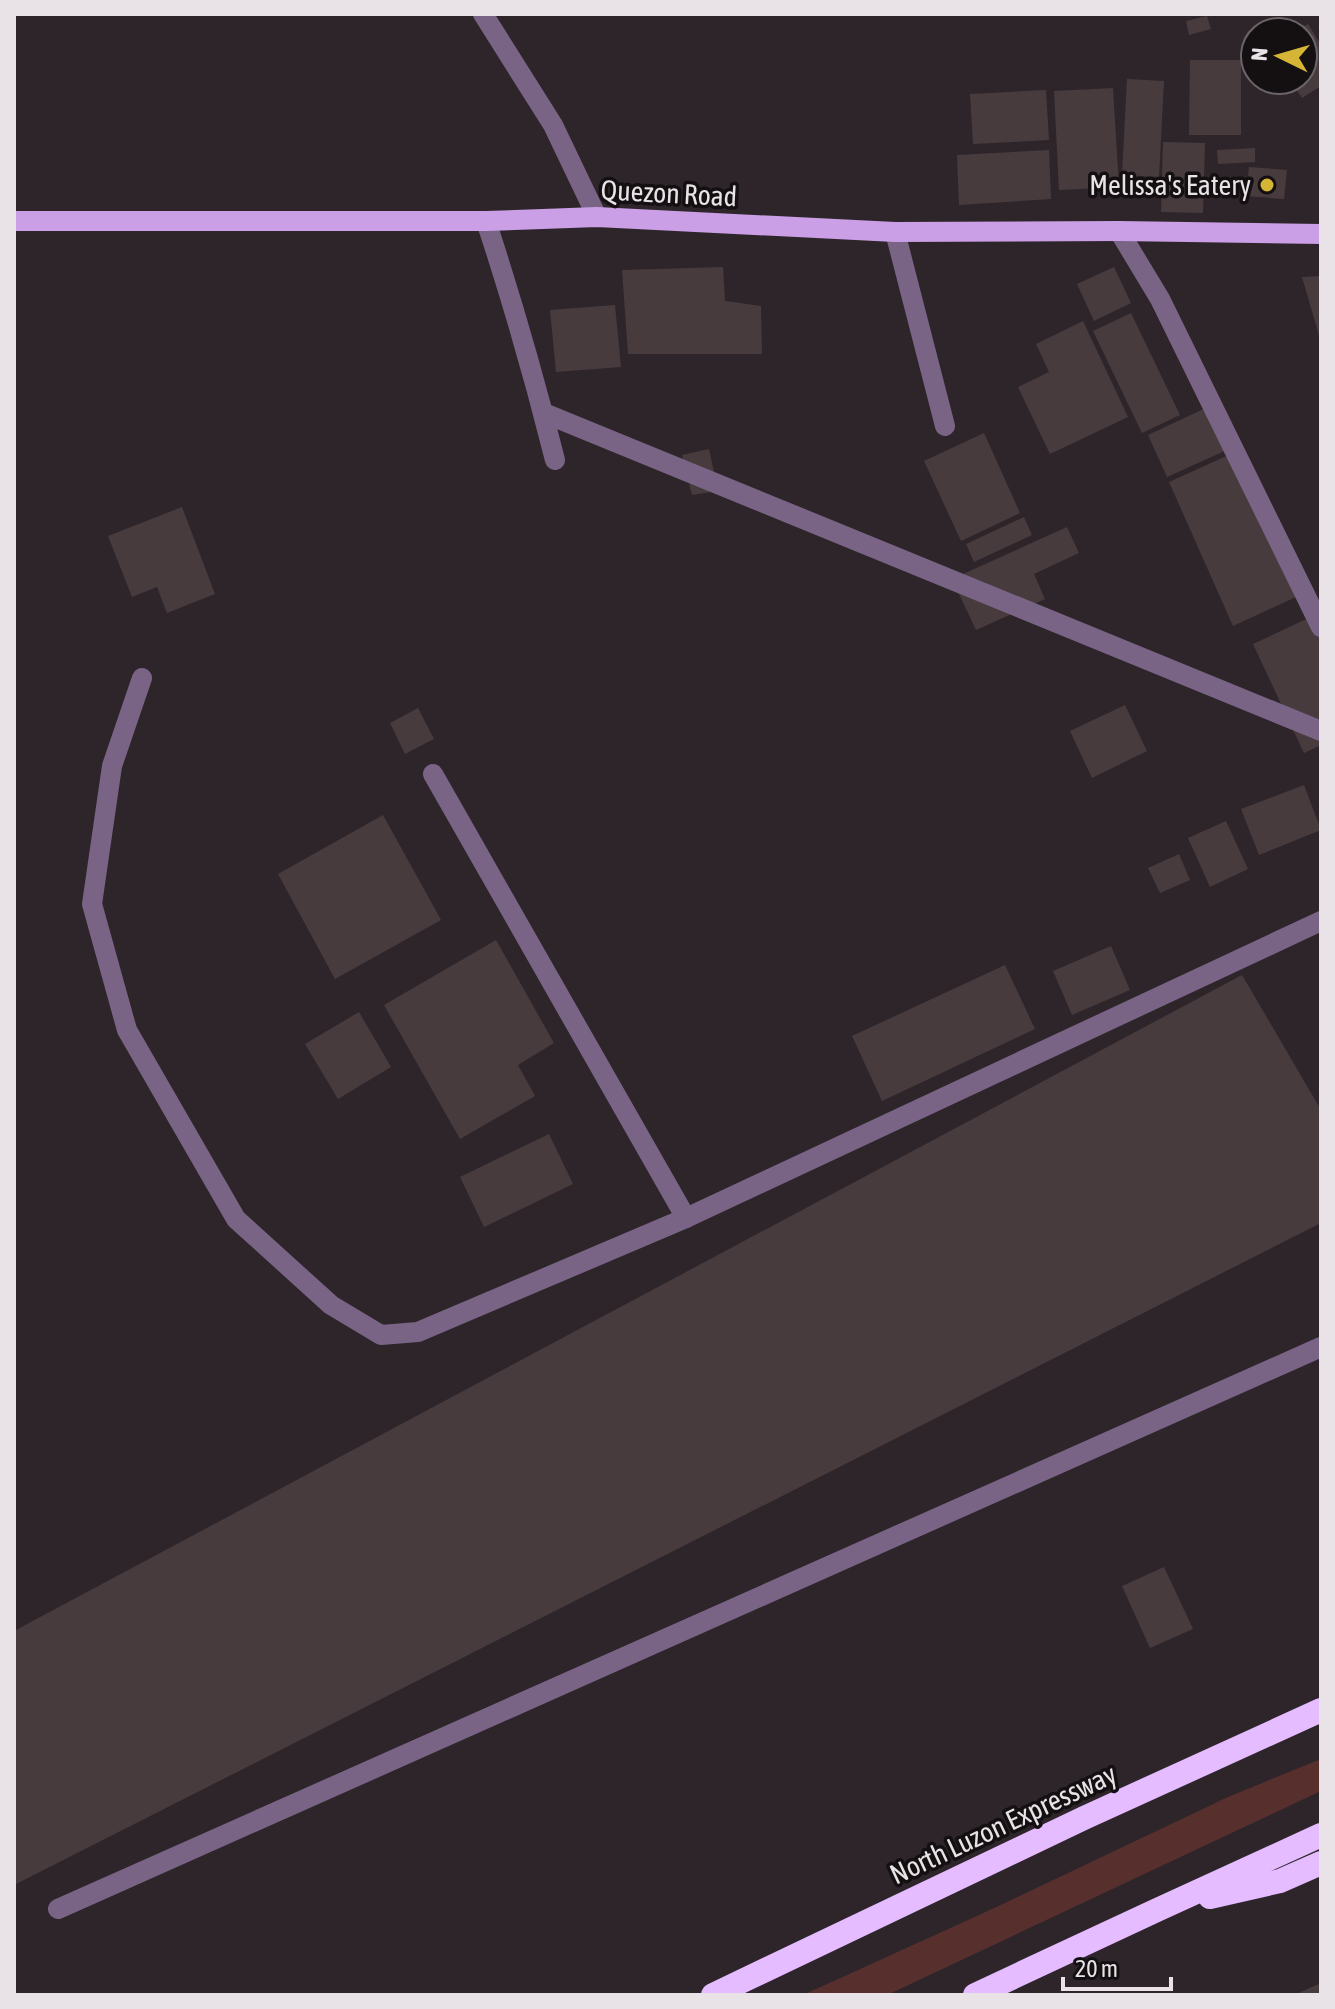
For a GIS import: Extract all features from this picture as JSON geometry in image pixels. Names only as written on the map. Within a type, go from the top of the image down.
[{"type":"highway","name":"North Luzon Expressway","points":[[713,1995],[1084,1818],[1321,1710]]},
{"type":"highway","points":[[975,1995],[1321,1835]]},
{"type":"highway","points":[[1157,1910],[1280,1881],[1321,1863]]},
{"type":"main road","name":"Quezon Road","points":[[14,221],[486,221],[597,217],[895,232],[1321,234]]},
{"type":"lane","points":[[483,14],[553,125],[597,217]]},
{"type":"lane","points":[[486,221],[544,413],[555,460]]},
{"type":"lane","points":[[1119,231],[1160,299],[1321,627]]},
{"type":"lane","points":[[895,232],[945,426]]},
{"type":"lane","points":[[544,413],[1321,731]]},
{"type":"lane","points":[[142,678],[112,766],[92,904],[127,1030],[236,1219],[331,1305],[381,1335],[418,1332],[686,1218],[1321,921]]},
{"type":"lane","points":[[433,774],[686,1218]]},
{"type":"lane","points":[[58,1909],[1321,1347]]},
{"type":"shaded area","points":[[1321,1759],[1321,1791],[887,1995],[803,1995],[1228,1797]]},
{"type":"building","points":[[1207,16],[1211,29],[1189,35],[1186,21]]},
{"type":"building","points":[[1319,42],[1321,45],[1319,87]]},
{"type":"building","points":[[1190,60],[1239,60],[1241,135],[1189,135]]},
{"type":"building","points":[[1127,79],[1164,81],[1159,177],[1122,175]]},
{"type":"building","points":[[1113,88],[1119,187],[1059,190],[1054,91]]},
{"type":"building","points":[[1046,90],[1049,140],[973,144],[970,94]]},
{"type":"building","points":[[1163,142],[1205,143],[1203,213],[1161,212]]},
{"type":"building","points":[[1255,148],[1255,162],[1218,164],[1217,150]]},
{"type":"building","points":[[1049,150],[1051,199],[959,205],[957,155]]},
{"type":"building","points":[[1249,167],[1287,170],[1284,199],[1246,196]]},
{"type":"building","points":[[723,267],[725,301],[761,306],[762,354],[628,354],[622,270]]},
{"type":"building","points":[[1114,267],[1131,303],[1094,321],[1077,284]]},
{"type":"building","points":[[1321,276],[1321,338],[1320,339],[1302,277]]},
{"type":"building","points":[[615,305],[621,367],[556,372],[550,310]]},
{"type":"building","points":[[1131,313],[1180,415],[1142,433],[1093,331]]},
{"type":"building","points":[[1083,321],[1128,417],[1050,454],[1018,387],[1049,372],[1036,344]]},
{"type":"building","points":[[1210,406],[1229,449],[1167,477],[1148,435]]},
{"type":"building","points":[[984,433],[1020,513],[961,541],[924,461]]},
{"type":"building","points":[[709,449],[718,491],[692,495],[682,455]]},
{"type":"building","points":[[1233,453],[1298,596],[1233,626],[1169,482]]},
{"type":"building","points":[[182,507],[215,594],[167,613],[157,587],[132,597],[108,536]]},
{"type":"building","points":[[1024,517],[1032,535],[974,562],[966,544]]},
{"type":"building","points":[[1067,527],[1079,553],[1034,574],[1045,599],[976,630],[952,579]]},
{"type":"building","points":[[1313,616],[1321,633],[1321,745],[1304,753],[1253,644]]},
{"type":"building","points":[[1125,705],[1147,751],[1092,778],[1070,731]]},
{"type":"building","points":[[418,708],[434,739],[405,754],[390,723]]},
{"type":"building","points":[[1304,785],[1321,830],[1259,855],[1241,809]]},
{"type":"building","points":[[383,815],[441,920],[335,979],[278,874]]},
{"type":"building","points":[[1226,821],[1248,869],[1210,887],[1188,838]]},
{"type":"building","points":[[1179,854],[1190,880],[1160,893],[1148,868]]},
{"type":"building","points":[[496,940],[554,1043],[518,1065],[535,1096],[460,1139],[384,1005]]},
{"type":"building","points":[[1111,946],[1130,990],[1072,1015],[1053,971]]},
{"type":"building","points":[[1005,965],[1035,1029],[882,1101],[852,1036]]},
{"type":"building","points":[[1242,975],[1321,1110],[1321,1223],[14,1885],[14,1631]]},
{"type":"building","points":[[359,1012],[391,1067],[338,1099],[305,1044]]},
{"type":"building","points":[[549,1134],[573,1184],[484,1227],[460,1177]]},
{"type":"building","points":[[1164,1567],[1193,1629],[1150,1648],[1122,1586]]},
{"type":"building","points":[[1321,1983],[1321,1995],[1294,1995]]},
{"type":"place","name":"Melissa's Eatery","points":[[1267,185]]}]
